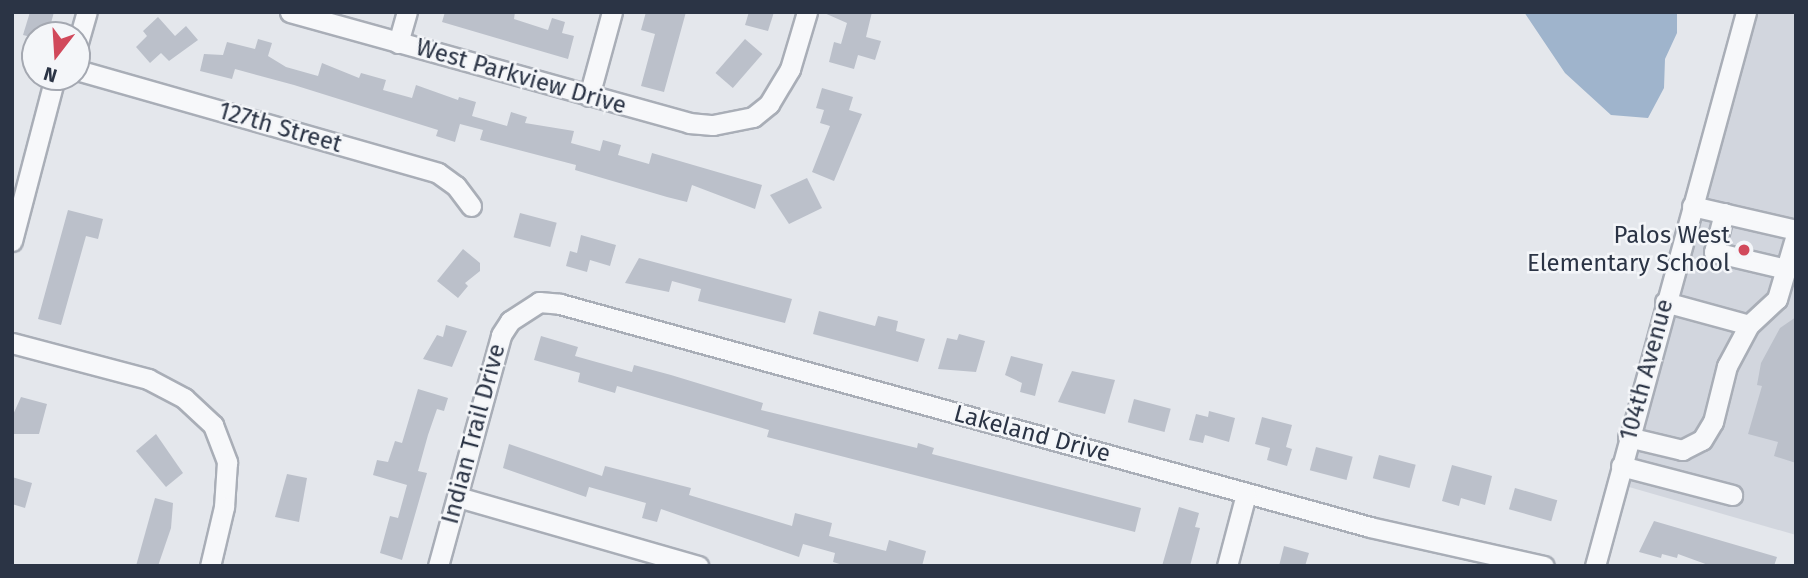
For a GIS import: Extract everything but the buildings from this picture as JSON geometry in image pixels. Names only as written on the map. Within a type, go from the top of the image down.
[{"type":"street","name":"West Parkview Drive","points":[[290,12],[689,123],[713,125],[753,117],[769,104],[786,78],[807,12]]},
{"type":"street","points":[[398,43],[407,12]]},
{"type":"street","points":[[589,96],[611,12]]},
{"type":"street","name":"104th Avenue","points":[[1595,566],[1745,12]]},
{"type":"street","name":"127th Street","points":[[91,74],[438,173],[456,186],[471,206]]},
{"type":"street","points":[[12,241],[51,91]]},
{"type":"street","points":[[1629,437],[1682,450],[1702,440],[1713,422],[1727,366],[1749,325],[1774,304],[1796,233],[1692,206]]},
{"type":"street","points":[[1724,213],[1714,252],[1786,269]]},
{"type":"street","name":"Lakeland Drive","points":[[523,310],[539,302],[560,304],[1246,494],[1370,527],[1544,566]]},
{"type":"street","points":[[1665,302],[1749,325]]},
{"type":"street","name":"Indian Trail Drive","points":[[438,566],[501,335],[523,310]]},
{"type":"street","points":[[12,343],[148,379],[184,398],[213,425],[227,462],[224,507],[210,566]]},
{"type":"street","points":[[1621,466],[1732,495]]},
{"type":"street","points":[[1227,566],[1246,494]]},
{"type":"street","points":[[458,497],[698,566]]},
{"type":"shaded area","name":"Palos West Elementary School","points":[[1755,12],[1796,12],[1796,535],[1629,487]]},
{"type":"water","points":[[1524,12],[1677,12],[1677,33],[1665,59],[1664,88],[1648,118],[1611,115],[1565,73]]},
{"type":"place","name":"Palos West Elementary School","points":[[1744,250]]}]
